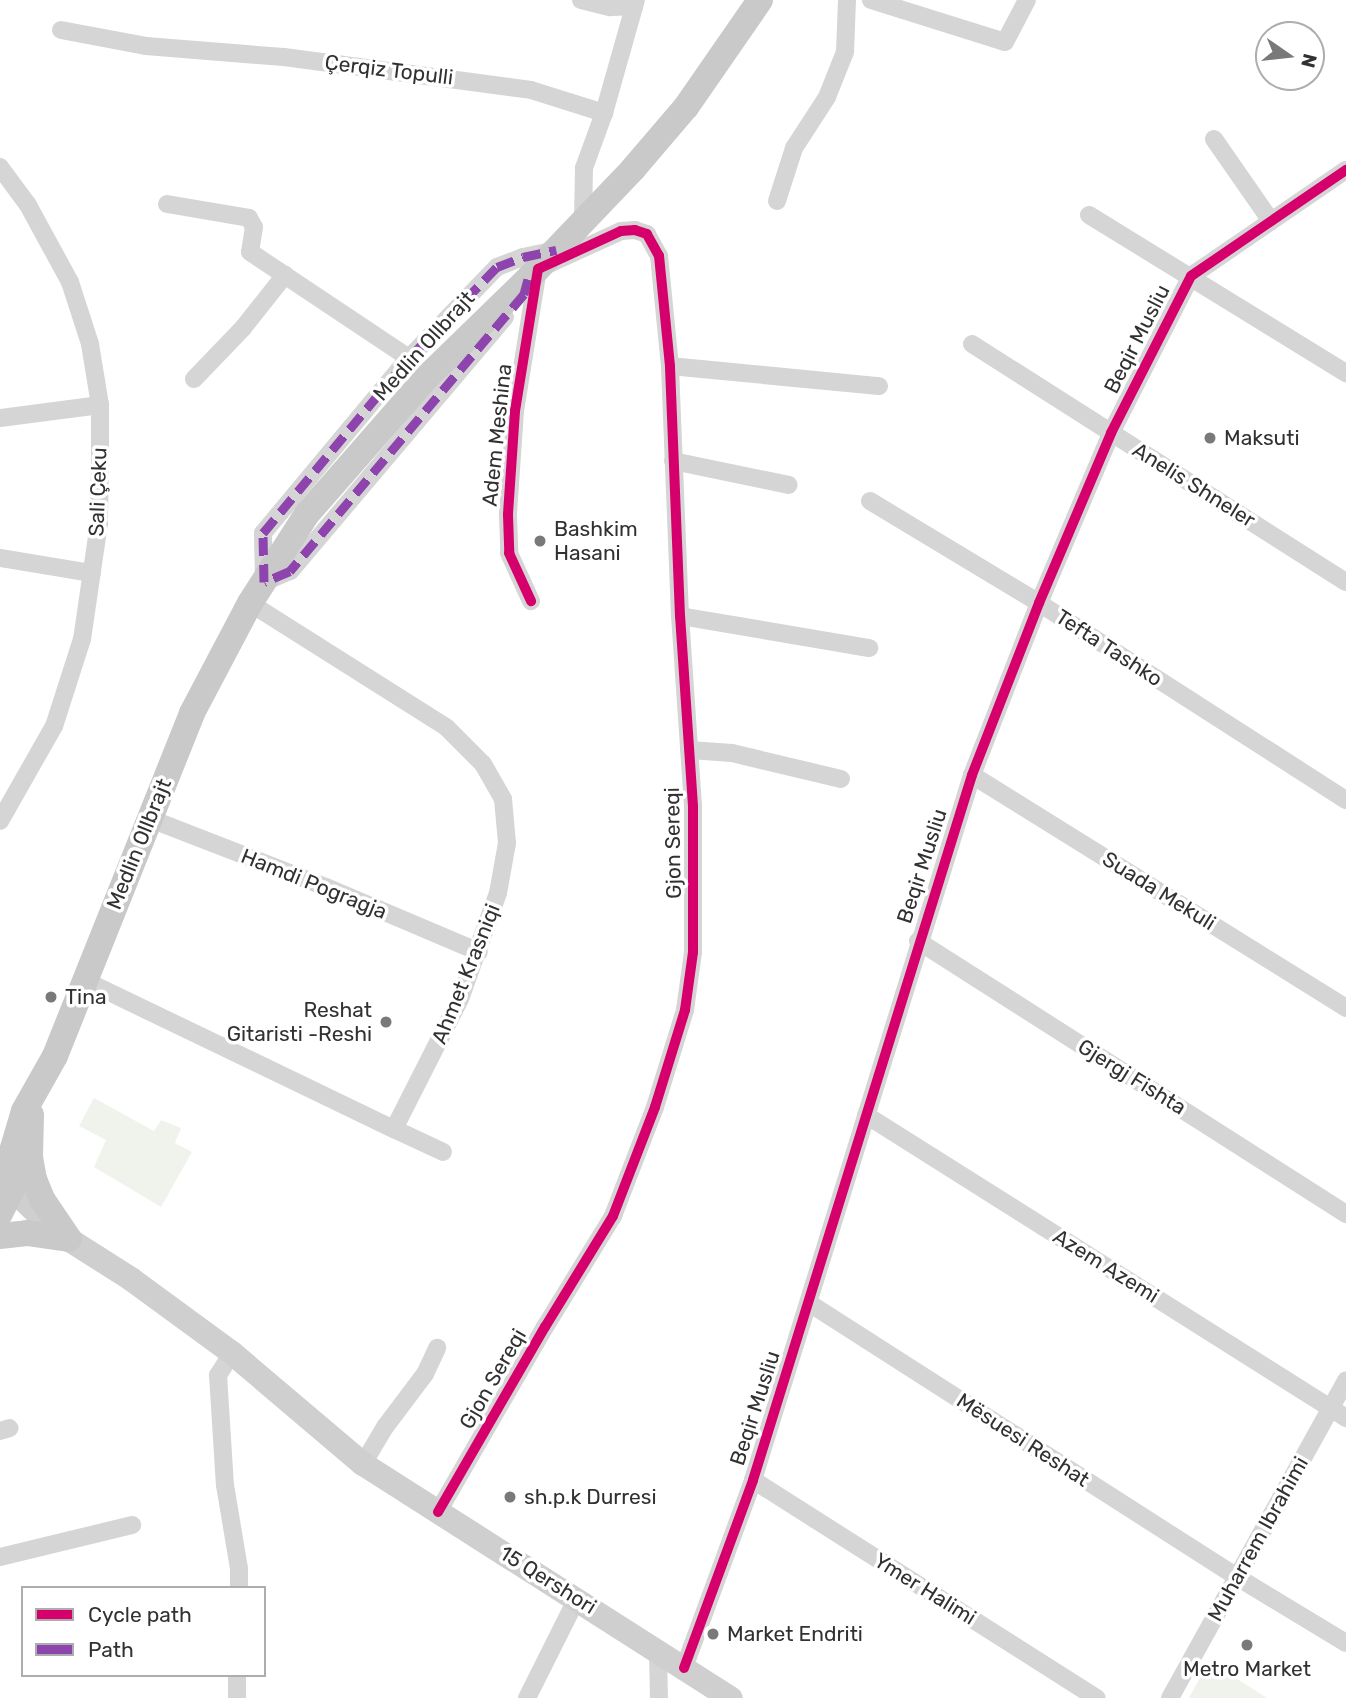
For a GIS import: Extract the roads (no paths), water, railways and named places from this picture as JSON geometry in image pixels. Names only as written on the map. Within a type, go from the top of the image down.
[{"type":"main road","name":"Medlin Ollbrajt","points":[[0,1214],[6,1172],[28,1105],[55,1056],[192,713],[257,593],[307,514],[425,379],[540,266],[686,107],[760,0]]},
{"type":"main road","name":"Medlin Ollbrajt","points":[[0,1131],[28,1105]]},
{"type":"main road","points":[[28,1105],[30,1157],[34,1179],[63,1236]]},
{"type":"main road","points":[[0,1236],[27,1233],[63,1236]]},
{"type":"street","points":[[581,0],[610,7],[635,3],[604,113],[584,168],[583,221]]},
{"type":"street","points":[[777,201],[794,148],[827,97],[845,52],[847,0]]},
{"type":"street","points":[[871,0],[1005,42],[1027,0]]},
{"type":"street","name":"Çerqiz Topulli","points":[[61,30],[146,46],[284,57],[531,90],[604,113]]},
{"type":"street","points":[[1214,139],[1271,221]]},
{"type":"street","name":"Sali Çeku","points":[[0,167],[29,205],[70,282],[90,344],[100,405],[99,511],[82,639],[54,726],[0,821]]},
{"type":"street","name":"Beqir Musliu","points":[[684,1668],[753,1480],[918,941],[972,775],[1039,603],[1111,433],[1191,276],[1346,170]]},
{"type":"street","points":[[167,204],[249,218],[254,227],[250,252],[409,358]]},
{"type":"street","points":[[1089,215],[1346,373]]},
{"type":"street","name":"Gjon Sereqi","points":[[438,1512],[613,1216],[655,1107],[685,1010],[693,952],[693,806],[680,616],[670,366],[659,256],[647,234],[635,230],[621,231],[540,266]]},
{"type":"street","name":"Medlin Ollbrajt","points":[[257,593],[263,533],[409,358],[497,267],[523,257],[540,266]]},
{"type":"street","name":"Adem Meshina","points":[[531,601],[509,553],[508,514],[515,411],[540,266]]},
{"type":"street","points":[[194,379],[243,328],[285,275]]},
{"type":"street","name":"Anelis Shneler","points":[[972,344],[1346,582]]},
{"type":"street","points":[[670,366],[879,386]]},
{"type":"street","points":[[0,418],[100,405]]},
{"type":"street","points":[[673,461],[789,485]]},
{"type":"street","name":"Tefta Tashko","points":[[870,501],[1039,603],[1346,800]]},
{"type":"street","points":[[0,558],[92,573]]},
{"type":"street","name":"Ahmet Krasniqi","points":[[257,593],[446,727],[483,764],[503,799],[507,843],[498,893],[479,952],[460,999],[394,1129]]},
{"type":"street","points":[[680,616],[869,648]]},
{"type":"street","points":[[689,750],[745,756],[841,779]]},
{"type":"street","name":"Suada Mekuli","points":[[972,775],[1346,1008]]},
{"type":"street","name":"Hamdi Pogragja","points":[[148,818],[479,952]]},
{"type":"street","name":"Gjergj Fishta","points":[[918,941],[1346,1214]]},
{"type":"street","points":[[86,981],[443,1152]]},
{"type":"street","name":"Azem Azemi","points":[[866,1115],[1338,1413]]},
{"type":"street","name":"15 Qershori","points":[[6,1172],[63,1236]]},
{"type":"street","name":"15 Qershori","points":[[0,1214],[63,1236],[131,1279],[232,1353],[363,1464],[731,1698]]},
{"type":"street","name":"Mësuesi Reshat","points":[[809,1303],[1237,1577],[1346,1643]]},
{"type":"street","points":[[363,1464],[385,1427],[425,1374],[437,1348]]},
{"type":"street","points":[[232,1353],[218,1375],[225,1485],[239,1569],[239,1586]]},
{"type":"street","name":"Muharrem Ibrahimi","points":[[1170,1698],[1237,1577],[1338,1413],[1346,1381]]},
{"type":"street","name":"Ymer Halimi","points":[[753,1480],[1097,1698]]},
{"type":"street","points":[[0,1557],[132,1525]]},
{"type":"street","points":[[527,1698],[577,1598]]},
{"type":"street","points":[[658,1652],[659,1698]]},
{"type":"street","points":[[237,1677],[237,1698]]},
{"type":"place","name":"Maksuti","points":[[1210,438]]},
{"type":"place","name":"Bashkim Hasani","points":[[540,541]]},
{"type":"place","name":"Tina","points":[[51,997]]},
{"type":"place","name":"Reshat Gitaristi -Reshi","points":[[386,1022]]},
{"type":"place","name":"sh.p.k Durresi","points":[[510,1497]]},
{"type":"place","name":"Market Endriti","points":[[713,1634]]},
{"type":"place","name":"Metro Market","points":[[1247,1645]]}]
